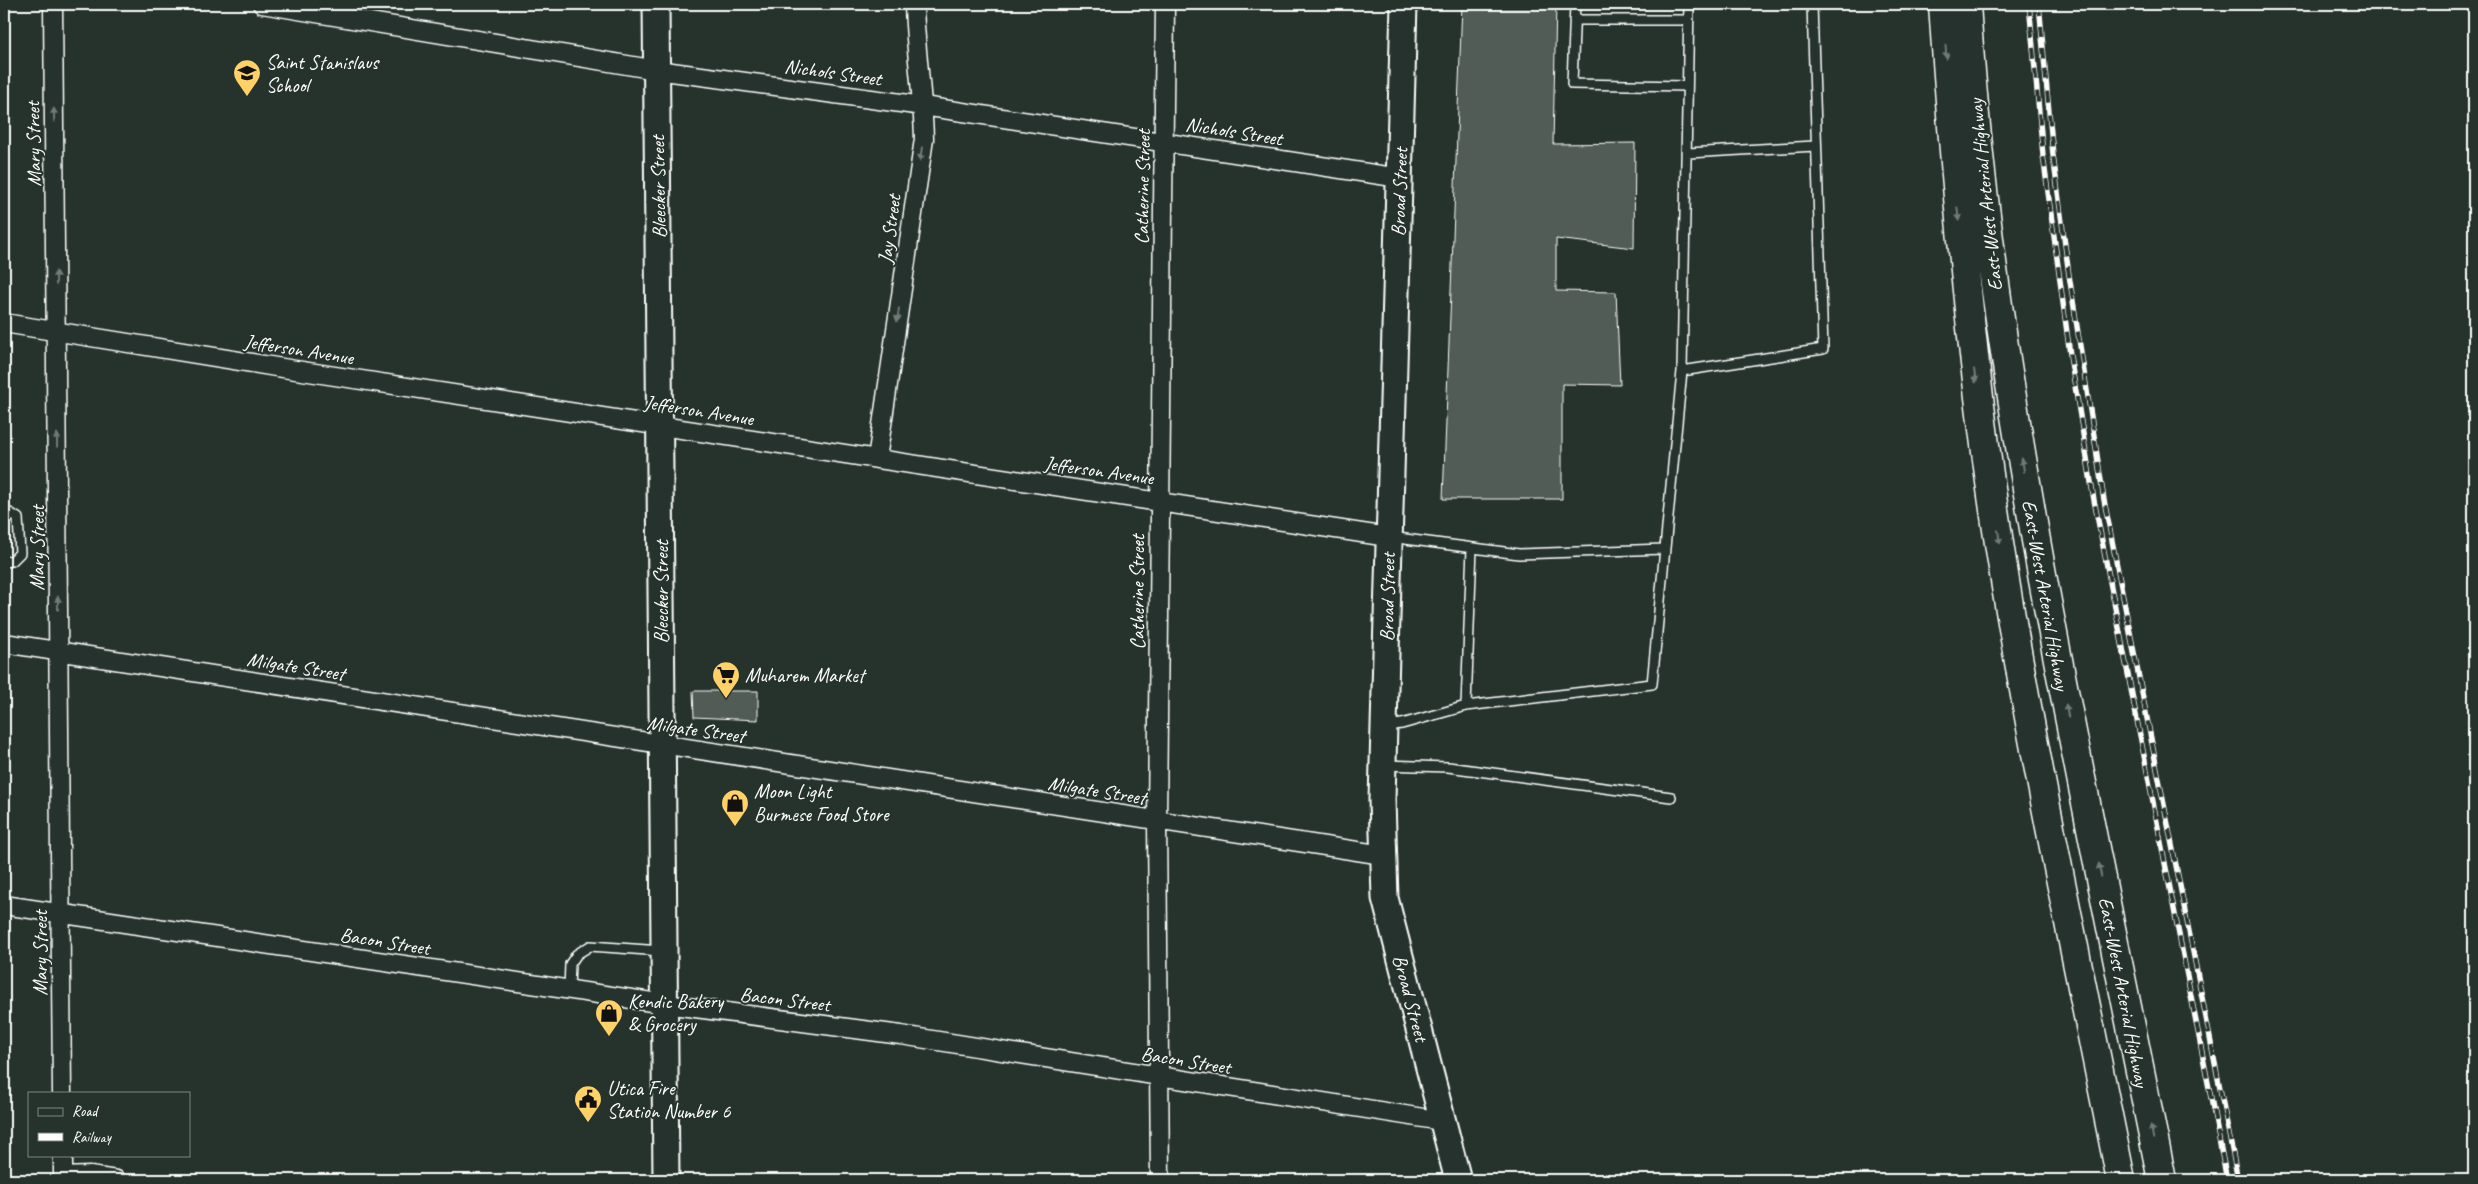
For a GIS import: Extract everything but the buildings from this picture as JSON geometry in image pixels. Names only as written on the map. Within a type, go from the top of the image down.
[{"type":"main road","name":"Bleecker Street","points":[[656,4],[666,1180]]},
{"type":"main road","name":"Broad Street","points":[[1404,4],[1388,537],[1383,855],[1385,898],[1458,1180]]},
{"type":"main road","name":"East-West Arterial Highway","points":[[1943,4],[1953,160],[1972,352],[2004,577],[2121,1180]]},
{"type":"main road","name":"East-West Arterial Highway","points":[[1966,4],[1996,294],[2022,463],[2068,713],[2162,1180]]},
{"type":"street","name":"Mary Street","points":[[52,4],[62,914],[62,1092]]},
{"type":"street","name":"Nichols Street","points":[[262,4],[313,8],[657,70],[923,106],[1400,178]]},
{"type":"street","name":"Jay Street","points":[[876,459],[924,139],[923,106],[914,32],[914,4]]},
{"type":"street","name":"Catherine Street","points":[[1160,1180],[1157,821],[1158,500],[1165,4]]},
{"type":"street","name":"Jefferson Avenue","points":[[4,323],[276,368],[1158,500],[1388,537]]},
{"type":"street","name":"Milgate Street","points":[[4,643],[662,746],[901,780],[1383,855]]},
{"type":"street","name":"Bacon Street","points":[[4,905],[568,990],[901,1035],[1442,1121]]},
{"type":"street","points":[[63,1156],[63,1179],[90,1176],[116,1180]]},
{"type":"lane","points":[[1575,4],[1572,84],[1686,86]]},
{"type":"lane","points":[[1384,726],[1402,724],[1466,706],[1652,684],[1682,371],[1688,153],[1686,86],[1689,4]]},
{"type":"lane","points":[[1682,371],[1823,349],[1815,146],[1812,4]]},
{"type":"lane","points":[[1574,20],[1688,20]]},
{"type":"lane","points":[[1688,153],[1815,146]]},
{"type":"lane","points":[[4,513],[10,513],[18,518],[20,553],[12,561],[4,562]]},
{"type":"lane","points":[[1388,537],[1520,554],[1664,549]]},
{"type":"lane","points":[[1466,706],[1472,548]]},
{"type":"lane","points":[[1383,765],[1448,767],[1670,797]]},
{"type":"lane","points":[[568,990],[570,964],[577,954],[590,946],[664,952]]},
{"type":"railway","points":[[2029,4],[2043,155],[2071,362],[2094,500],[2227,1180]]},
{"type":"railway","points":[[2039,4],[2053,155],[2069,275],[2104,500],[2238,1180]]},
{"type":"place","name":"Saint Stanislaus School","points":[[247,97]]},
{"type":"place","name":"Muharem Market","points":[[726,699]]},
{"type":"place","name":"Moon Light Burmese Food Store","points":[[735,827]]},
{"type":"place","name":"Kendic Bakery & Grocery","points":[[609,1037]]},
{"type":"place","name":"Utica Fire Station Number 6","points":[[588,1123]]}]
